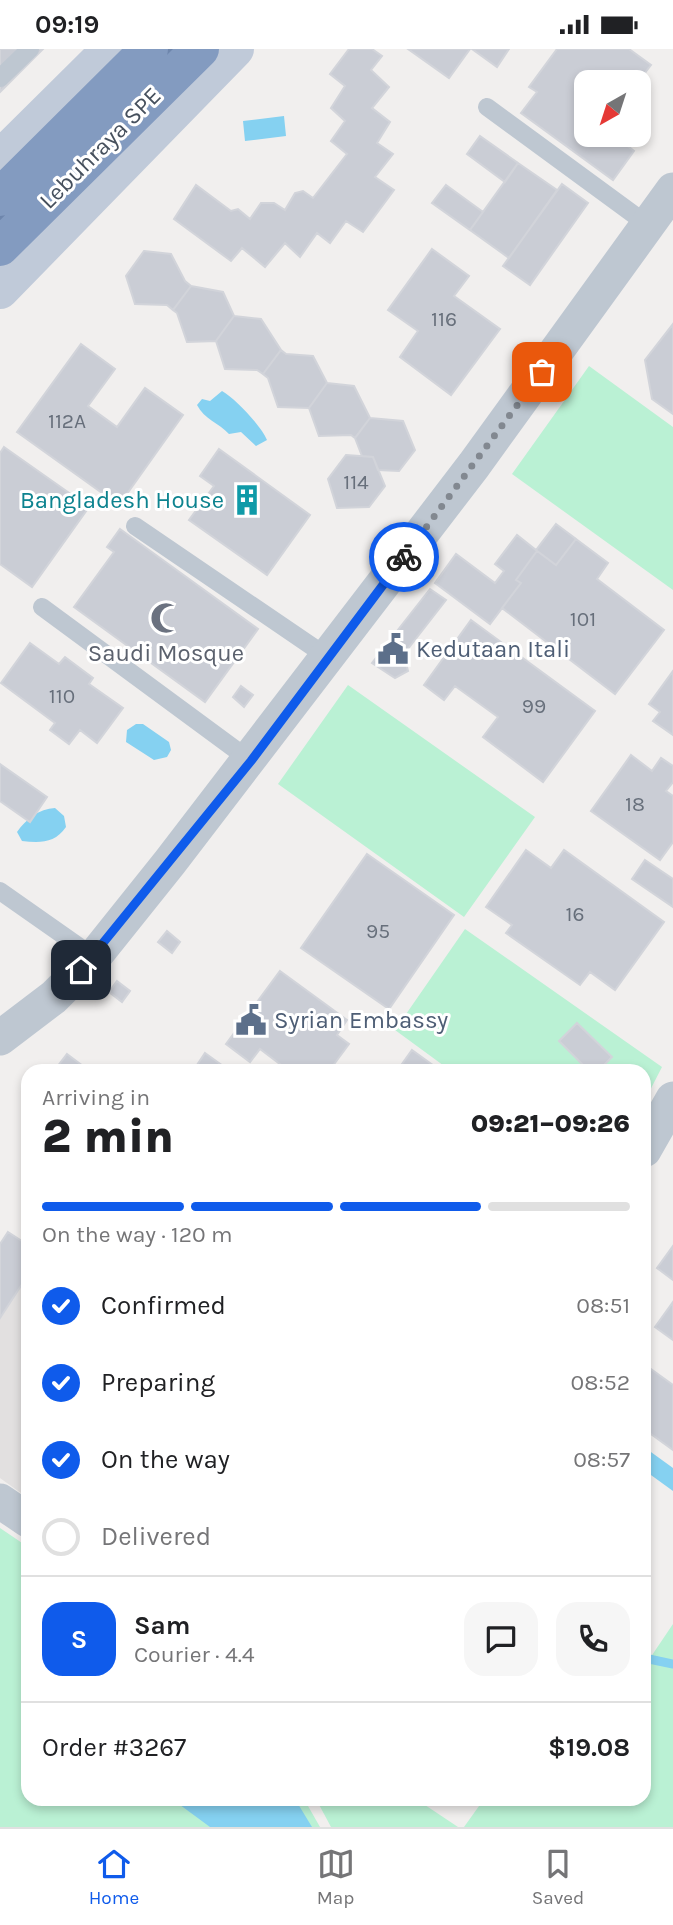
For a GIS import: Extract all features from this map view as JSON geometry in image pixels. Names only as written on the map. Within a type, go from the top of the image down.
[{"type":"highway","name":"Lebuhraya SPE","points":[[0,197],[149,49]]},
{"type":"highway","name":"Lebuhraya SPE","points":[[0,247],[200,49]]},
{"type":"street","points":[[0,159],[111,49]]},
{"type":"street","points":[[0,210],[160,49]]},
{"type":"street","points":[[0,290],[235,49]]},
{"type":"street","points":[[0,271],[52,221],[112,176]]},
{"type":"street","points":[[0,1038],[54,997],[94,957],[251,761],[474,465],[673,190]]},
{"type":"street","points":[[651,1138],[673,1099]]},
{"type":"street","points":[[0,1501],[21,1515]]},
{"type":"lane","points":[[0,78],[30,49]]},
{"type":"lane","points":[[487,107],[648,225]]},
{"type":"lane","points":[[135,526],[329,658]]},
{"type":"lane","points":[[41,607],[251,761]]},
{"type":"lane","points":[[0,891],[94,957]]},
{"type":"shaded area","points":[[21,1263],[21,1493],[0,1478],[0,1298]]},
{"type":"green space","points":[[589,366],[673,427],[673,590],[512,474]]},
{"type":"green space","points":[[348,685],[535,817],[464,917],[278,784]]},
{"type":"green space","points":[[465,929],[662,1067],[651,1088],[651,1064],[441,1064],[395,1030]]},
{"type":"green space","points":[[0,1528],[21,1542],[21,1806],[308,1806],[320,1827],[0,1827]]},
{"type":"green space","points":[[673,1624],[673,1827],[464,1827],[479,1806],[651,1806],[651,1657]]},
{"type":"green space","points":[[320,1806],[426,1806],[458,1827],[331,1827]]},
{"type":"water","points":[[284,116],[286,136],[245,141],[243,121]]},
{"type":"water","points":[[222,391],[248,413],[267,440],[256,446],[241,432],[229,434],[204,414],[197,405],[202,399],[210,401]]},
{"type":"water","points":[[136,724],[143,724],[169,742],[171,750],[167,757],[154,760],[126,742],[127,730]]},
{"type":"water","points":[[55,808],[64,816],[66,827],[62,832],[47,841],[22,841],[17,832],[24,823],[38,813]]},
{"type":"water","points":[[651,1452],[673,1468],[673,1491],[651,1475]]},
{"type":"water","points":[[182,1806],[299,1806],[312,1827],[210,1827]]},
{"type":"building","points":[[0,49],[43,49],[0,92]]},
{"type":"building","points":[[349,49],[372,49],[382,56],[371,70],[389,87],[372,108],[390,122],[377,143],[393,154],[375,177],[394,190],[363,232],[346,221],[330,243],[317,233],[300,257],[285,243],[265,267],[242,248],[231,261],[174,219],[196,185],[231,211],[238,209],[250,219],[261,203],[274,203],[285,210],[295,193],[303,191],[313,198],[347,154],[331,141],[345,121],[331,108],[345,86],[330,74]]},
{"type":"building","points":[[408,49],[470,49],[449,78]]},
{"type":"building","points":[[472,49],[509,49],[497,67]]},
{"type":"building","points":[[557,49],[629,49],[651,65],[647,70],[574,70],[574,147],[629,147],[634,151],[613,180],[521,113],[537,92],[529,87]]},
{"type":"building","points":[[480,136],[518,163],[505,182],[467,154]]},
{"type":"building","points":[[518,163],[557,190],[509,258],[470,230]]},
{"type":"building","points":[[562,184],[588,203],[530,285],[503,266]]},
{"type":"building","points":[[446,185],[483,212],[470,230],[432,203]]},
{"type":"building","points":[[432,249],[469,276],[454,296],[500,329],[451,395],[400,357],[418,331],[388,310]]},
{"type":"building","points":[[144,251],[171,254],[185,281],[191,286],[173,310],[167,305],[135,304],[126,276]]},
{"type":"building","points":[[191,286],[223,292],[234,316],[216,341],[187,342],[177,313],[173,310]]},
{"type":"building","points":[[234,316],[261,319],[281,350],[263,374],[257,370],[225,369],[216,341]]},
{"type":"building","points":[[673,324],[673,414],[652,399],[645,360]]},
{"type":"building","points":[[81,344],[115,369],[88,406],[117,427],[145,388],[183,415],[119,505],[17,432]]},
{"type":"building","points":[[281,350],[286,354],[313,356],[327,383],[309,408],[278,407],[268,378],[263,374]]},
{"type":"building","points":[[327,383],[354,386],[370,418],[355,438],[351,435],[319,436],[309,408]]},
{"type":"building","points":[[370,418],[403,421],[415,450],[399,471],[378,470],[373,457],[362,456],[355,438]]},
{"type":"building","points":[[4,447],[89,507],[32,587],[0,564],[0,453]]},
{"type":"building","name":"Bangladesh House","points":[[219,449],[310,515],[267,575],[189,520],[214,486],[200,476]]},
{"type":"building","points":[[346,455],[373,457],[385,486],[369,507],[337,508],[328,479]]},
{"type":"building","points":[[556,524],[576,539],[556,565],[537,551],[516,580],[521,583],[490,624],[435,583],[456,554],[495,583],[504,571],[495,564],[517,535],[536,550]]},
{"type":"building","name":"Saudi Mosque","points":[[120,529],[258,629],[205,702],[74,607],[114,552],[107,547]]},
{"type":"building","points":[[576,539],[608,563],[597,579],[664,630],[615,694],[502,608],[521,583],[516,580],[537,551],[556,565]]},
{"type":"building","points":[[430,589],[446,600],[404,654],[408,671],[395,678],[372,663]]},
{"type":"building","points":[[471,620],[595,711],[543,782],[483,737],[498,717],[455,686],[444,700],[424,685]]},
{"type":"building","points":[[30,643],[59,664],[65,657],[93,678],[89,684],[123,708],[97,743],[80,730],[69,744],[50,730],[55,723],[1,683]]},
{"type":"building","points":[[673,671],[673,735],[653,721],[660,712],[649,704]]},
{"type":"building","points":[[241,686],[253,695],[244,707],[233,697]]},
{"type":"building","points":[[631,755],[652,771],[661,758],[673,766],[673,782],[666,791],[673,796],[673,842],[660,860],[591,811]]},
{"type":"building","points":[[0,764],[47,797],[30,822],[0,801]]},
{"type":"building","points":[[526,850],[551,868],[564,850],[664,922],[615,990],[590,972],[580,985],[506,933],[512,925],[486,907]]},
{"type":"building","points":[[367,854],[454,915],[389,1009],[301,948]]},
{"type":"building","points":[[645,860],[673,879],[673,907],[632,879]]},
{"type":"building","points":[[167,931],[180,942],[172,953],[158,942]]},
{"type":"building","points":[[280,971],[347,1020],[337,1035],[349,1044],[334,1064],[280,1064],[260,1049],[250,1062],[226,1044]]},
{"type":"building","points":[[117,981],[130,991],[122,1002],[109,992]]},
{"type":"building","points":[[577,1023],[612,1057],[605,1064],[582,1064],[559,1041]]},
{"type":"building","points":[[412,1050],[431,1064],[402,1064]]},
{"type":"building","points":[[205,1053],[220,1064],[198,1064]]},
{"type":"building","points":[[67,1054],[80,1064],[59,1064]]},
{"type":"building","points":[[8,1232],[21,1240],[21,1286],[0,1318],[0,1244]]},
{"type":"building","points":[[673,1246],[673,1280],[657,1268]]},
{"type":"building","points":[[673,1302],[673,1340],[655,1327]]},
{"type":"building","points":[[651,1369],[673,1385],[673,1450],[651,1434]]},
{"type":"waterway","points":[[651,1659],[673,1664]]},
{"type":"way so far","points":[[404,557],[542,372]]},
{"type":"place","name":"Bangladesh House","points":[[247,500]]},
{"type":"place","name":"Saudi Mosque","points":[[166,618]]},
{"type":"place","name":"Kedutaan Itali","points":[[393,649]]},
{"type":"place","name":"Syrian Embassy","points":[[251,1020]]},
{"type":"route","points":[[81,970],[251,761],[404,557]]}]
